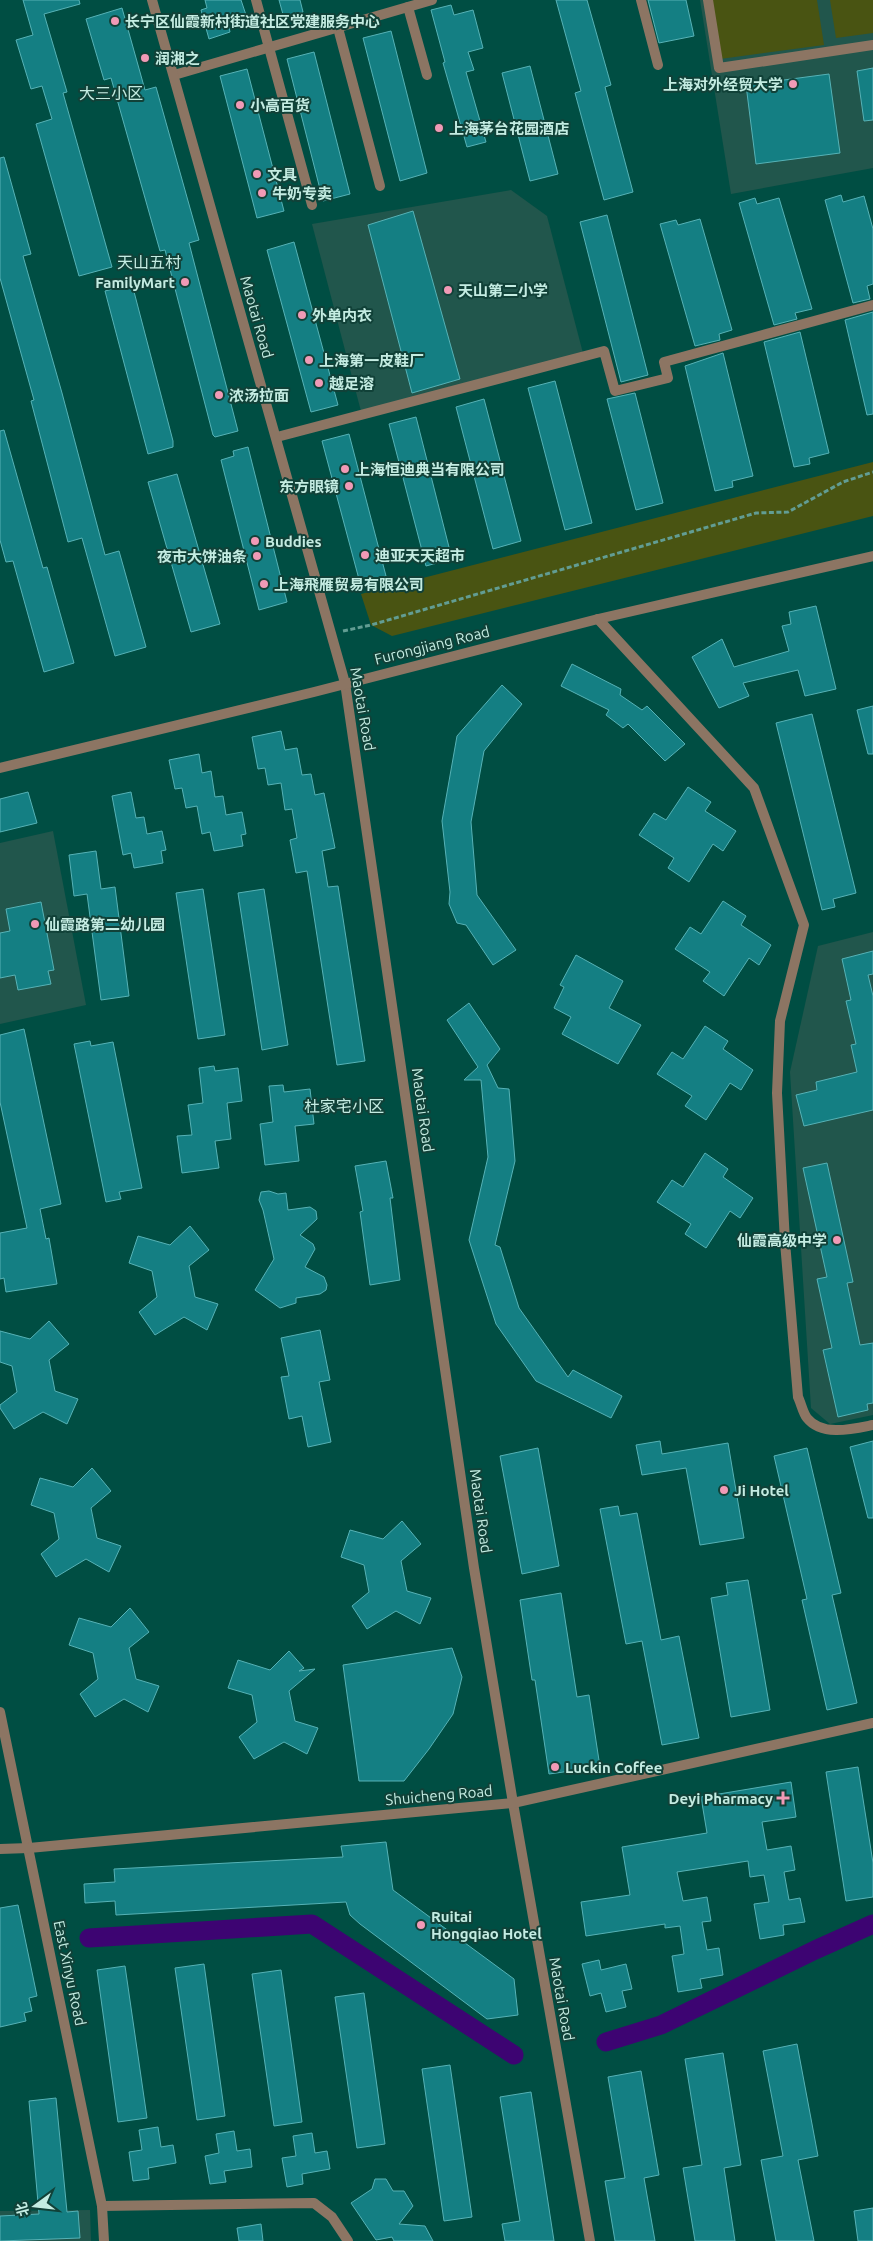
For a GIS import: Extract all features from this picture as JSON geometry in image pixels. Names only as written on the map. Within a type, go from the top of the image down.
[{"type":"street","name":"Maotai Road","points":[[152,0],[345,683],[474,1568],[590,2241]]},
{"type":"street","points":[[256,0],[312,205]]},
{"type":"street","points":[[174,75],[432,0]]},
{"type":"street","points":[[641,0],[658,65]]},
{"type":"street","points":[[708,0],[719,68],[873,45]]},
{"type":"street","points":[[408,7],[427,75]]},
{"type":"street","points":[[338,28],[380,186]]},
{"type":"street","points":[[277,437],[604,351],[615,392],[668,378],[664,362],[873,305]]},
{"type":"street","name":"Furongjiang Road","points":[[0,768],[304,694],[598,619],[873,556]]},
{"type":"street","points":[[598,619],[754,788],[804,925],[780,1021],[777,1093],[785,1242],[798,1397],[807,1418],[820,1429],[850,1429],[873,1425]]},
{"type":"street","name":"East Xinyu Road","points":[[0,1712],[102,2206],[104,2241]]},
{"type":"street","name":"Shuicheng Road","points":[[0,1849],[29,1848],[513,1803],[873,1723]]},
{"type":"street","points":[[102,2206],[314,2203],[332,2217],[348,2241]]},
{"type":"path","points":[[332,633],[371,625],[739,518],[756,514],[788,512],[843,482],[873,472]]},
{"type":"shaded area","name":"上海对外经贸大学","points":[[700,0],[873,0],[873,168],[731,194]]},
{"type":"shaded area","name":"天山第二小学","points":[[511,190],[547,216],[584,357],[362,415],[312,224]]},
{"type":"shaded area","name":"仙霞路第二幼儿园","points":[[53,831],[86,1005],[0,1024],[0,843]]},
{"type":"shaded area","name":"仙霞高级中学","points":[[873,932],[873,1415],[830,1424],[811,1408],[790,1072],[818,946]]},
{"type":"shaded area","points":[[90,2210],[91,2241],[0,2241],[0,2211]]},
{"type":"green space","points":[[712,0],[817,0],[824,45],[720,59]]},
{"type":"green space","points":[[830,0],[873,0],[873,33],[836,38]]},
{"type":"green space","points":[[873,462],[873,516],[392,636],[371,625],[361,594]]},
{"type":"building","points":[[23,0],[79,0],[80,4],[44,14],[67,92],[63,93],[112,267],[79,276],[36,124],[52,119],[42,86],[31,89],[16,40],[33,35]]},
{"type":"building","points":[[205,0],[241,0],[247,18],[228,23],[230,32],[209,39],[201,10],[207,8]]},
{"type":"building","points":[[279,0],[300,0],[303,12],[284,18]]},
{"type":"building","points":[[556,0],[587,0],[611,85],[605,87],[633,192],[604,200],[575,93],[581,91]]},
{"type":"building","points":[[648,0],[686,0],[694,36],[659,43]]},
{"type":"building","points":[[451,5],[454,15],[473,10],[483,48],[468,52],[474,70],[466,72],[486,142],[467,147],[443,63],[445,62],[431,10]]},
{"type":"building","points":[[122,8],[145,90],[156,87],[199,240],[189,243],[238,431],[215,437],[165,250],[160,251],[111,78],[104,80],[86,19]]},
{"type":"building","points":[[391,31],[427,173],[400,181],[363,38]]},
{"type":"building","points":[[314,52],[350,194],[323,201],[287,59]]},
{"type":"building","points":[[530,66],[558,174],[530,181],[502,73]]},
{"type":"building","points":[[873,68],[873,120],[864,121],[857,71]]},
{"type":"building","points":[[247,69],[284,211],[257,218],[220,76]]},
{"type":"building","points":[[829,74],[840,153],[756,164],[746,85]]},
{"type":"building","points":[[4,157],[31,254],[23,256],[105,555],[119,551],[146,647],[115,656],[82,538],[68,542],[31,401],[34,400],[0,278],[0,158]]},
{"type":"building","points":[[841,195],[843,202],[864,196],[873,229],[873,284],[867,286],[870,299],[853,303],[825,200]]},
{"type":"building","points":[[755,198],[757,204],[779,198],[812,309],[795,313],[797,319],[774,325],[739,203]]},
{"type":"building","points":[[413,211],[460,379],[412,393],[368,225]]},
{"type":"building","points":[[607,215],[648,375],[621,382],[580,222]]},
{"type":"building","points":[[700,219],[732,330],[719,334],[720,340],[695,346],[660,224],[676,220],[678,225]]},
{"type":"building","points":[[294,242],[338,405],[311,412],[267,250]]},
{"type":"building","points":[[132,284],[173,441],[173,447],[148,454],[105,291]]},
{"type":"building","points":[[873,312],[873,414],[867,415],[845,320]]},
{"type":"building","points":[[800,332],[829,453],[809,458],[810,464],[794,467],[764,342]]},
{"type":"building","points":[[723,353],[753,476],[732,481],[733,487],[715,491],[685,366]]},
{"type":"building","points":[[555,381],[592,523],[565,530],[528,388]]},
{"type":"building","points":[[635,393],[663,503],[636,510],[607,399]]},
{"type":"building","points":[[484,399],[521,541],[493,549],[456,407]]},
{"type":"building","points":[[416,417],[452,559],[426,566],[389,424]]},
{"type":"building","points":[[4,430],[43,568],[47,567],[74,663],[44,672],[13,561],[6,562],[0,540],[0,431]]},
{"type":"building","points":[[349,434],[386,576],[360,583],[322,441]]},
{"type":"building","points":[[248,447],[287,602],[259,610],[221,460],[234,456],[233,451]]},
{"type":"building","points":[[177,474],[220,624],[191,632],[148,482]]},
{"type":"building","points":[[816,606],[836,689],[805,696],[798,670],[743,683],[749,696],[719,708],[692,657],[722,639],[734,667],[789,651],[782,626],[791,624],[789,612]]},
{"type":"building","points":[[572,664],[621,689],[620,695],[642,710],[647,706],[685,744],[665,761],[628,724],[623,728],[606,715],[609,710],[561,686]]},
{"type":"building","points":[[502,685],[522,704],[484,751],[471,822],[477,895],[516,950],[493,965],[466,925],[457,923],[449,904],[450,892],[442,821],[457,736]]},
{"type":"building","points":[[873,706],[873,754],[868,754],[857,710]]},
{"type":"building","points":[[812,714],[856,893],[833,899],[835,907],[822,910],[776,723]]},
{"type":"building","points":[[281,731],[285,750],[297,748],[302,775],[311,774],[315,795],[324,793],[335,848],[322,851],[328,887],[338,886],[365,1061],[337,1065],[307,871],[296,873],[290,840],[297,838],[292,809],[285,810],[281,783],[268,785],[265,768],[258,769],[252,737]]},
{"type":"building","points":[[199,754],[202,773],[211,771],[215,797],[223,796],[226,815],[242,812],[246,834],[241,835],[243,846],[214,851],[210,832],[202,834],[197,806],[186,808],[182,788],[175,789],[169,760]]},
{"type":"building","points":[[688,787],[711,802],[705,811],[736,831],[723,851],[713,844],[689,882],[668,868],[674,858],[639,835],[654,813],[666,820]]},
{"type":"building","points":[[28,792],[37,823],[0,832],[0,799]]},
{"type":"building","points":[[131,792],[136,818],[144,817],[147,834],[162,831],[166,850],[161,851],[163,863],[134,868],[131,853],[123,855],[112,796]]},
{"type":"building","points":[[96,851],[101,889],[115,887],[129,996],[101,1000],[87,894],[74,896],[69,855]]},
{"type":"building","points":[[203,889],[225,1035],[198,1039],[176,893]]},
{"type":"building","points":[[264,889],[288,1045],[262,1050],[238,893]]},
{"type":"building","points":[[723,901],[746,916],[741,925],[771,945],[759,965],[749,958],[724,996],[703,981],[710,972],[675,949],[690,927],[701,934]]},
{"type":"building","points":[[41,902],[54,970],[48,971],[51,984],[18,990],[15,975],[0,978],[0,933],[10,931],[6,909]]},
{"type":"building","points":[[873,951],[873,974],[868,975],[873,996],[873,1110],[804,1126],[796,1095],[817,1090],[816,1082],[857,1072],[851,1045],[856,1044],[846,1001],[851,1000],[842,959]]},
{"type":"building","points":[[576,955],[623,981],[609,1008],[641,1025],[618,1064],[562,1034],[571,1017],[554,1008],[564,987],[560,985]]},
{"type":"building","points":[[469,1003],[500,1049],[487,1065],[498,1088],[509,1089],[515,1161],[495,1245],[500,1247],[519,1308],[568,1377],[573,1370],[622,1396],[611,1418],[536,1381],[496,1324],[469,1240],[488,1157],[481,1080],[464,1080],[478,1067],[447,1020]]},
{"type":"building","points":[[705,1026],[728,1041],[723,1049],[753,1070],[741,1090],[730,1083],[706,1120],[685,1106],[692,1096],[657,1074],[672,1052],[683,1059]]},
{"type":"building","points":[[24,1029],[61,1204],[40,1209],[46,1239],[49,1238],[57,1284],[6,1292],[4,1278],[0,1279],[0,1233],[27,1228],[0,1102],[0,1035]]},
{"type":"building","points":[[90,1041],[91,1046],[113,1042],[142,1188],[119,1192],[121,1199],[106,1202],[74,1044]]},
{"type":"building","points":[[214,1066],[215,1071],[238,1068],[242,1101],[227,1103],[231,1139],[215,1141],[219,1168],[182,1173],[177,1136],[192,1135],[188,1105],[203,1103],[199,1068]]},
{"type":"building","points":[[283,1085],[284,1092],[310,1089],[314,1124],[295,1126],[299,1161],[265,1165],[260,1124],[273,1122],[269,1086]]},
{"type":"building","points":[[705,1153],[728,1169],[723,1177],[753,1198],[740,1218],[730,1211],[706,1248],[685,1234],[691,1224],[657,1202],[672,1180],[683,1187]]},
{"type":"building","points":[[386,1161],[393,1198],[390,1198],[400,1280],[370,1285],[360,1212],[363,1211],[355,1166]]},
{"type":"building","points":[[827,1163],[853,1282],[847,1283],[860,1345],[873,1343],[873,1403],[867,1404],[868,1410],[838,1417],[823,1350],[832,1348],[817,1279],[827,1277],[803,1168]]},
{"type":"building","points":[[269,1191],[278,1194],[286,1193],[288,1210],[310,1207],[316,1211],[317,1219],[300,1235],[313,1244],[315,1249],[305,1267],[324,1277],[327,1285],[326,1290],[320,1294],[296,1298],[296,1303],[280,1308],[255,1290],[274,1259],[259,1200],[261,1192]]},
{"type":"building","points":[[190,1226],[209,1250],[189,1266],[195,1297],[218,1304],[207,1330],[184,1317],[155,1335],[139,1312],[157,1297],[152,1271],[129,1263],[138,1236],[170,1245]]},
{"type":"building","points":[[49,1321],[69,1344],[49,1360],[55,1391],[78,1399],[67,1424],[43,1412],[14,1429],[0,1408],[0,1405],[17,1392],[12,1366],[0,1362],[0,1331],[30,1339]]},
{"type":"building","points":[[320,1330],[330,1380],[319,1382],[331,1442],[308,1447],[302,1416],[289,1419],[281,1377],[289,1376],[281,1338]]},
{"type":"building","points":[[660,1441],[662,1454],[728,1443],[744,1538],[700,1545],[686,1468],[642,1475],[636,1445]]},
{"type":"building","points":[[873,1441],[873,1518],[868,1518],[850,1447]]},
{"type":"building","points":[[538,1448],[559,1566],[522,1574],[500,1456]]},
{"type":"building","points":[[807,1448],[841,1593],[832,1595],[857,1703],[827,1710],[802,1600],[807,1599],[774,1456]]},
{"type":"building","points":[[92,1468],[111,1491],[91,1508],[97,1538],[121,1546],[109,1572],[86,1559],[56,1577],[41,1554],[59,1539],[54,1513],[31,1505],[40,1478],[73,1487]]},
{"type":"building","points":[[618,1506],[620,1516],[637,1513],[661,1640],[679,1636],[699,1738],[662,1745],[642,1641],[626,1644],[600,1509]]},
{"type":"building","points":[[402,1521],[421,1544],[401,1561],[407,1591],[431,1598],[420,1624],[396,1611],[367,1629],[352,1606],[369,1592],[364,1565],[341,1557],[350,1530],[383,1539]]},
{"type":"building","points":[[748,1580],[770,1710],[731,1717],[711,1598],[728,1595],[726,1583]]},
{"type":"building","points":[[561,1593],[577,1697],[589,1695],[600,1767],[549,1774],[535,1680],[532,1680],[520,1600]]},
{"type":"building","points":[[130,1608],[149,1632],[129,1648],[136,1679],[159,1686],[148,1712],[124,1699],[95,1717],[80,1694],[98,1679],[93,1653],[69,1645],[79,1618],[111,1627]]},
{"type":"building","points":[[452,1648],[462,1677],[453,1714],[429,1749],[404,1781],[359,1781],[343,1665]]},
{"type":"building","points":[[289,1651],[304,1668],[299,1671],[315,1669],[289,1691],[295,1721],[318,1728],[307,1754],[284,1742],[254,1759],[239,1737],[257,1722],[252,1695],[228,1688],[238,1660],[270,1670]]},
{"type":"building","points":[[858,1767],[873,1863],[873,1897],[846,1901],[826,1772]]},
{"type":"building","points":[[791,1782],[796,1817],[762,1822],[767,1850],[791,1846],[795,1870],[784,1872],[789,1900],[800,1898],[805,1922],[783,1925],[784,1935],[760,1939],[754,1904],[769,1902],[764,1875],[750,1877],[748,1861],[677,1872],[683,1901],[707,1897],[711,1921],[702,1922],[707,1950],[719,1948],[723,1975],[700,1979],[702,1988],[678,1992],[672,1956],[684,1954],[680,1926],[665,1928],[665,1924],[586,1936],[581,1902],[630,1895],[622,1847],[707,1833],[701,1797]]},
{"type":"building","points":[[386,1842],[393,1890],[514,1979],[518,2015],[487,2019],[360,1924],[350,1915],[346,1902],[116,1915],[115,1901],[85,1903],[84,1884],[115,1882],[114,1869],[343,1857],[341,1846]]},
{"type":"building","points":[[18,1905],[37,1996],[29,1998],[32,2011],[24,2013],[26,2021],[0,2027],[0,1908]]},
{"type":"building","points":[[599,1960],[601,1970],[626,1964],[632,1989],[622,1991],[626,2007],[606,2012],[601,1993],[590,1996],[582,1964]]},
{"type":"building","points":[[204,1964],[225,2116],[197,2120],[175,1968]]},
{"type":"building","points":[[125,1966],[147,2118],[118,2122],[97,1970]]},
{"type":"building","points":[[281,1970],[302,2122],[274,2126],[252,1974]]},
{"type":"building","points":[[364,1993],[385,2144],[357,2148],[335,1997]]},
{"type":"building","points":[[797,2044],[818,2156],[798,2160],[814,2241],[776,2241],[761,2160],[783,2156],[763,2051]]},
{"type":"building","points":[[723,2053],[741,2165],[724,2168],[735,2241],[695,2241],[683,2168],[702,2165],[685,2059]]},
{"type":"building","points":[[450,2065],[472,2217],[444,2221],[422,2069]]},
{"type":"building","points":[[641,2071],[659,2175],[644,2178],[655,2241],[615,2241],[605,2181],[625,2178],[608,2077]]},
{"type":"building","points":[[531,2092],[554,2241],[505,2241],[502,2224],[520,2221],[500,2097]]},
{"type":"building","points":[[56,2098],[67,2212],[78,2211],[80,2238],[0,2241],[0,2216],[39,2214],[29,2101]]},
{"type":"building","points":[[158,2127],[161,2147],[173,2145],[176,2163],[148,2168],[149,2179],[133,2181],[129,2152],[142,2150],[139,2130]]},
{"type":"building","points":[[234,2131],[237,2151],[250,2149],[252,2167],[224,2171],[226,2182],[210,2184],[205,2156],[219,2153],[216,2134]]},
{"type":"building","points":[[312,2133],[315,2153],[327,2151],[330,2169],[302,2174],[303,2184],[287,2187],[282,2158],[296,2156],[293,2136]]},
{"type":"building","points":[[375,2179],[386,2179],[393,2191],[404,2191],[413,2206],[399,2224],[425,2226],[433,2241],[394,2241],[392,2237],[376,2240],[351,2203],[372,2189]]},
{"type":"building","points":[[873,2208],[873,2241],[858,2241],[854,2211]]},
{"type":"building","points":[[261,2224],[263,2241],[239,2241],[237,2228]]},
{"type":"waterway","points":[[89,1938],[312,1924],[514,2055]]},
{"type":"waterway","points":[[606,2042],[661,2025],[873,1924]]},
{"type":"place","name":"长宁区仙霞新村街道社区党建服务中心","points":[[115,21]]},
{"type":"place","name":"润湘之","points":[[145,58]]},
{"type":"place","name":"上海对外经贸大学","points":[[793,84]]},
{"type":"place","name":"小高百货","points":[[240,105]]},
{"type":"place","name":"上海茅台花园酒店","points":[[439,128]]},
{"type":"place","name":"文具","points":[[257,174]]},
{"type":"place","name":"牛奶专卖","points":[[262,193]]},
{"type":"place","name":"FamilyMart","points":[[185,282]]},
{"type":"place","name":"天山第二小学","points":[[448,290]]},
{"type":"place","name":"外单内衣","points":[[302,315]]},
{"type":"place","name":"上海第一皮鞋厂","points":[[309,360]]},
{"type":"place","name":"越足溶","points":[[319,383]]},
{"type":"place","name":"浓汤拉面","points":[[219,395]]},
{"type":"place","name":"上海恒迪典当有限公司","points":[[345,469]]},
{"type":"place","name":"东方眼镜","points":[[349,486]]},
{"type":"place","name":"Buddies","points":[[255,541]]},
{"type":"place","name":"迪亚天天超市","points":[[365,555]]},
{"type":"place","name":"夜市大饼油条","points":[[257,556]]},
{"type":"place","name":"上海飛雁贸易有限公司","points":[[264,584]]},
{"type":"place","name":"仙霞路第二幼儿园","points":[[35,924]]},
{"type":"place","name":"仙霞高级中学","points":[[837,1240]]},
{"type":"place","name":"Ji Hotel","points":[[724,1490]]},
{"type":"place","name":"Luckin Coffee","points":[[555,1767]]},
{"type":"place","name":"Deyi Pharmacy","points":[[783,1798]]},
{"type":"place","name":"Ruitai Hongqiao Hotel","points":[[421,1925]]},
{"type":"district","name":"大三小区","points":[[111,93]]},
{"type":"district","name":"天山五村","points":[[149,262]]},
{"type":"district","name":"杜家宅小区","points":[[344,1106]]}]
